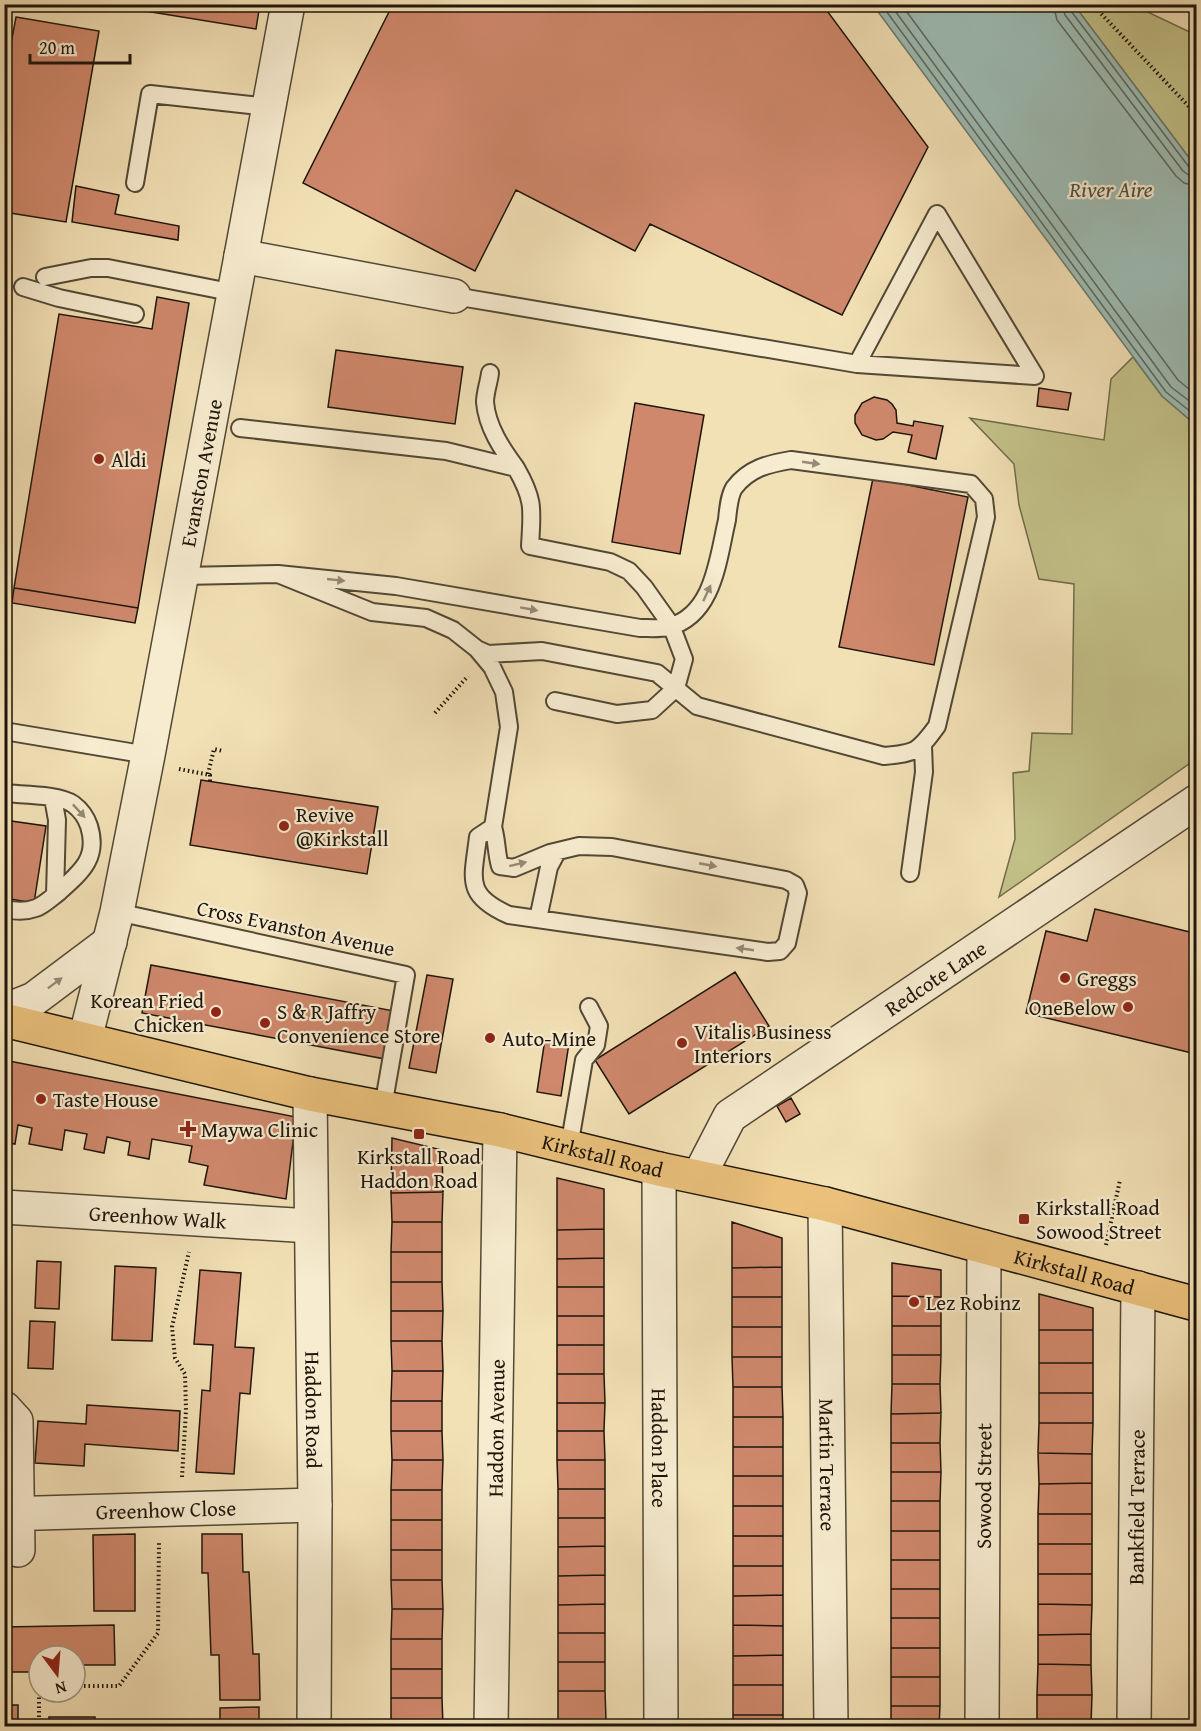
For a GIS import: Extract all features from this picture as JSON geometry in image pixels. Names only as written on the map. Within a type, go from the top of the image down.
[{"type":"main road","name":"Kirkstall Road","points":[[4,1020],[310,1094],[500,1130],[659,1169],[825,1204],[1197,1304]]},
{"type":"street","name":"Evanston Avenue","points":[[85,1039],[113,927],[148,755],[288,4]]},
{"type":"street","points":[[241,256],[454,296]]},
{"type":"street","name":"Redcote Lane","points":[[699,1176],[730,1116],[1197,802]]},
{"type":"street","points":[[4,1011],[34,999],[113,927]]},
{"type":"street","name":"Haddon Road","points":[[310,1094],[315,1505],[314,1726]]},
{"type":"street","name":"Haddon Avenue","points":[[491,1726],[500,1130]]},
{"type":"street","name":"Haddon Place","points":[[659,1169],[661,1726]]},
{"type":"street","name":"Martin Terrace","points":[[825,1204],[831,1726]]},
{"type":"street","name":"Greenhow Walk","points":[[4,1207],[311,1226]]},
{"type":"street","name":"Sowood Street","points":[[982,1726],[984,1247]]},
{"type":"street","name":"Bankfield Terrace","points":[[1134,1726],[1138,1288]]},
{"type":"street","points":[[4,1408],[16,1421],[11,1515],[18,1550]]},
{"type":"street","name":"Greenhow Close","points":[[11,1515],[315,1505]]},
{"type":"lane","points":[[135,183],[150,94],[269,107]]},
{"type":"lane","points":[[454,296],[857,364],[1035,376],[937,213],[857,364]]},
{"type":"lane","points":[[45,277],[92,268],[108,268],[235,292]]},
{"type":"lane","points":[[23,287],[59,298],[135,314]]},
{"type":"lane","points":[[490,373],[485,402],[497,441],[527,487],[532,507],[530,546],[610,562],[629,571],[644,587],[672,626],[684,658],[676,688],[652,710],[617,714],[555,701]]},
{"type":"lane","points":[[240,428],[447,451],[516,468]]},
{"type":"lane","points":[[182,576],[278,574],[396,586],[640,628],[672,626],[690,618],[708,596],[733,490],[749,473],[765,464],[791,460],[971,484],[984,499],[986,517],[937,726],[922,746],[909,754],[884,756],[697,706],[657,673],[542,651],[488,654],[477,649]]},
{"type":"lane","points":[[278,574],[372,612],[426,618],[453,630],[477,649],[492,667],[504,692],[509,727],[493,827],[500,866],[514,868],[579,846],[612,847],[786,880],[795,885],[798,893],[788,943],[780,951],[768,952],[509,915],[490,907],[480,897],[474,882],[478,837],[493,827]]},
{"type":"lane","points":[[4,731],[148,755]]},
{"type":"lane","points":[[910,873],[924,772],[922,746]]},
{"type":"lane","points":[[4,793],[54,798],[72,803],[86,817],[93,839],[90,855],[78,875],[55,896],[38,908],[20,912],[4,909]]},
{"type":"lane","points":[[54,798],[57,820],[55,896]]},
{"type":"lane","points":[[538,919],[549,867],[557,852]]},
{"type":"lane","name":"Cross Evanston Avenue","points":[[113,927],[406,975],[383,1107]]},
{"type":"lane","points":[[569,1147],[584,1060],[596,1046],[599,1026],[589,1006]]},
{"type":"path","points":[[1092,4],[1197,114]]},
{"type":"path","points":[[435,713],[471,673]]},
{"type":"path","points":[[208,774],[213,749],[223,751]]},
{"type":"path","points":[[1099,1278],[1120,1180]]},
{"type":"path","points":[[87,1686],[119,1686],[158,1633],[170,1510],[186,1410],[185,1374],[175,1358],[172,1327],[196,1219]]},
{"type":"path","points":[[39,1704],[39,1726]]},
{"type":"shaded area","points":[[1074,5],[1133,5],[1196,35],[1196,167]]},
{"type":"shaded area","points":[[1133,357],[1162,396],[1196,425],[1196,759],[999,897],[1015,839],[1013,773],[1029,771],[1032,733],[1072,734],[1074,584],[1039,579],[1019,505],[1014,464],[970,418],[1104,440],[1111,379]]},
{"type":"water","name":"River Aire","points":[[873,5],[1074,5],[1196,167],[1196,425],[1162,396]]},
{"type":"building","points":[[102,4],[260,4],[256,29]]},
{"type":"building","points":[[393,4],[822,4],[928,147],[842,315],[650,224],[635,251],[516,190],[475,271],[303,183]]},
{"type":"building","points":[[16,17],[99,31],[66,222],[4,212],[4,81]]},
{"type":"building","points":[[76,186],[119,195],[115,214],[179,226],[178,240],[72,222]]},
{"type":"building","name":"Aldi","points":[[157,297],[189,303],[138,608],[14,588],[59,314],[152,329]]},
{"type":"building","points":[[336,350],[463,367],[455,424],[328,407]]},
{"type":"building","points":[[1039,388],[1071,393],[1068,410],[1037,406]]},
{"type":"building","points":[[874,397],[887,400],[892,404],[896,410],[897,423],[913,426],[914,421],[943,426],[936,459],[908,452],[912,435],[893,432],[883,439],[876,440],[862,435],[855,423],[855,415],[862,403]]},
{"type":"building","points":[[635,403],[704,415],[680,554],[612,542]]},
{"type":"building","points":[[873,478],[968,497],[934,665],[839,647]]},
{"type":"building","points":[[14,588],[138,608],[135,623],[12,603]]},
{"type":"building","name":"Revive @Kirkstall","points":[[201,780],[378,807],[367,874],[190,845]]},
{"type":"building","points":[[4,820],[46,826],[34,903],[4,898]]},
{"type":"building","points":[[1095,909],[1194,933],[1196,922],[1196,1054],[1026,1013],[1046,931],[1087,941]]},
{"type":"building","points":[[151,965],[394,1011],[385,1059],[142,1013]]},
{"type":"building","name":"Vitalis Business Interiors","points":[[735,972],[769,1026],[629,1114],[595,1060]]},
{"type":"building","points":[[427,975],[453,979],[436,1073],[409,1068]]},
{"type":"building","points":[[545,1039],[569,1043],[561,1096],[537,1092]]},
{"type":"building","points":[[4,1060],[296,1117],[286,1199],[204,1185],[208,1166],[189,1162],[192,1146],[152,1139],[149,1159],[128,1155],[130,1142],[107,1137],[104,1153],[84,1149],[87,1134],[65,1130],[62,1150],[29,1144],[32,1128],[18,1125],[15,1144],[4,1142]]},
{"type":"building","points":[[791,1098],[800,1114],[786,1122],[777,1106]]},
{"type":"building","points":[[392,1138],[442,1150],[443,1192],[391,1193]]},
{"type":"building","points":[[557,1178],[604,1189],[604,1229],[557,1230]]},
{"type":"building","points":[[443,1192],[442,1222],[392,1222],[391,1193]]},
{"type":"building","points":[[392,1222],[442,1222],[442,1252],[391,1252]]},
{"type":"building","points":[[732,1222],[782,1238],[782,1267],[732,1268]]},
{"type":"building","points":[[604,1229],[604,1258],[557,1259],[557,1230]]},
{"type":"building","points":[[391,1252],[442,1252],[442,1282],[391,1282]]},
{"type":"building","points":[[604,1258],[604,1287],[557,1287],[557,1259]]},
{"type":"building","points":[[37,1261],[61,1262],[59,1309],[35,1308]]},
{"type":"building","points":[[892,1263],[941,1270],[941,1297],[892,1296]]},
{"type":"building","points":[[115,1266],[156,1268],[152,1341],[112,1340]]},
{"type":"building","points":[[782,1267],[782,1297],[732,1297],[732,1268]]},
{"type":"building","points":[[200,1270],[241,1273],[235,1347],[254,1348],[250,1394],[240,1393],[234,1474],[196,1472],[202,1390],[210,1391],[213,1345],[194,1344]]},
{"type":"building","points":[[391,1282],[442,1282],[443,1311],[391,1311]]},
{"type":"building","points":[[557,1287],[604,1287],[604,1316],[557,1316]]},
{"type":"building","points":[[1039,1294],[1093,1308],[1093,1330],[1039,1330]]},
{"type":"building","points":[[892,1296],[941,1297],[941,1326],[892,1326]]},
{"type":"building","points":[[732,1297],[782,1297],[782,1327],[732,1327]]},
{"type":"building","points":[[391,1311],[443,1311],[442,1341],[391,1341]]},
{"type":"building","points":[[557,1316],[604,1316],[604,1345],[557,1345]]},
{"type":"building","points":[[30,1321],[55,1322],[53,1369],[28,1368]]},
{"type":"building","points":[[892,1326],[941,1326],[941,1355],[892,1355]]},
{"type":"building","points":[[732,1327],[782,1327],[782,1357],[732,1357]]},
{"type":"building","points":[[1039,1330],[1093,1330],[1093,1363],[1039,1363]]},
{"type":"building","points":[[1191,1333],[1196,1335],[1196,1368],[1191,1368]]},
{"type":"building","points":[[391,1341],[442,1341],[443,1371],[392,1371]]},
{"type":"building","points":[[557,1345],[604,1345],[604,1374],[557,1374]]},
{"type":"building","points":[[892,1355],[941,1355],[940,1384],[892,1384]]},
{"type":"building","points":[[732,1357],[782,1357],[782,1387],[733,1387]]},
{"type":"building","points":[[1039,1363],[1093,1363],[1093,1393],[1039,1393]]},
{"type":"building","points":[[1191,1368],[1196,1368],[1196,1398],[1191,1398]]},
{"type":"building","points":[[392,1371],[443,1371],[442,1401],[391,1401]]},
{"type":"building","points":[[557,1374],[604,1374],[605,1403],[557,1403]]},
{"type":"building","points":[[892,1384],[940,1384],[941,1413],[891,1414]]},
{"type":"building","points":[[733,1387],[782,1387],[783,1417],[733,1417]]},
{"type":"building","points":[[1039,1393],[1093,1393],[1093,1423],[1039,1423]]},
{"type":"building","points":[[1191,1398],[1196,1398],[1196,1428],[1191,1428]]},
{"type":"building","points":[[391,1401],[442,1401],[442,1431],[391,1431]]},
{"type":"building","points":[[557,1403],[605,1403],[604,1431],[557,1431]]},
{"type":"building","points":[[87,1405],[180,1411],[178,1451],[85,1444],[84,1466],[35,1463],[38,1421],[86,1424]]},
{"type":"building","points":[[941,1413],[940,1443],[891,1443],[891,1414]]},
{"type":"building","points":[[733,1417],[783,1417],[783,1447],[733,1447]]},
{"type":"building","points":[[1039,1423],[1093,1423],[1092,1454],[1038,1453]]},
{"type":"building","points":[[1191,1428],[1196,1428],[1196,1457],[1191,1457]]},
{"type":"building","points":[[391,1431],[442,1431],[443,1460],[392,1460]]},
{"type":"building","points":[[557,1431],[604,1431],[605,1460],[557,1460]]},
{"type":"building","points":[[891,1443],[940,1443],[941,1472],[891,1472]]},
{"type":"building","points":[[733,1447],[783,1447],[783,1476],[733,1476]]},
{"type":"building","points":[[1038,1453],[1092,1454],[1092,1483],[1039,1484]]},
{"type":"building","points":[[1191,1457],[1196,1457],[1196,1487],[1191,1487]]},
{"type":"building","points":[[392,1460],[443,1460],[442,1490],[391,1490]]},
{"type":"building","points":[[557,1460],[605,1460],[605,1489],[558,1489]]},
{"type":"building","points":[[891,1472],[941,1472],[940,1501],[891,1501]]},
{"type":"building","points":[[733,1476],[783,1476],[783,1506],[733,1506]]},
{"type":"building","points":[[1092,1483],[1092,1514],[1038,1514],[1039,1484]]},
{"type":"building","points":[[1191,1487],[1196,1487],[1196,1517],[1191,1517]]},
{"type":"building","points":[[558,1489],[605,1489],[605,1518],[558,1518]]},
{"type":"building","points":[[391,1490],[442,1490],[442,1520],[391,1520]]},
{"type":"building","points":[[891,1501],[940,1501],[940,1531],[891,1531]]},
{"type":"building","points":[[733,1506],[783,1506],[783,1536],[733,1536]]},
{"type":"building","points":[[1038,1514],[1092,1514],[1092,1544],[1038,1544]]},
{"type":"building","points":[[1191,1517],[1196,1517],[1196,1547],[1191,1547]]},
{"type":"building","points":[[558,1518],[605,1518],[605,1546],[558,1547]]},
{"type":"building","points":[[391,1520],[442,1520],[442,1550],[391,1550]]},
{"type":"building","points":[[891,1531],[940,1531],[940,1560],[891,1560]]},
{"type":"building","points":[[135,1534],[135,1611],[94,1611],[93,1535]]},
{"type":"building","points":[[202,1534],[242,1534],[243,1572],[249,1572],[253,1654],[259,1654],[260,1700],[220,1700],[219,1655],[211,1655],[208,1573],[202,1573]]},
{"type":"building","points":[[733,1536],[783,1536],[783,1566],[733,1566]]},
{"type":"building","points":[[1038,1544],[1092,1544],[1092,1574],[1038,1574]]},
{"type":"building","points":[[605,1546],[605,1575],[558,1576],[558,1547]]},
{"type":"building","points":[[1191,1547],[1196,1547],[1196,1576],[1191,1576]]},
{"type":"building","points":[[391,1550],[442,1550],[442,1580],[391,1580]]},
{"type":"building","points":[[891,1560],[940,1560],[940,1589],[891,1589]]},
{"type":"building","points":[[733,1566],[783,1566],[783,1595],[733,1596]]},
{"type":"building","points":[[1038,1574],[1092,1574],[1092,1605],[1038,1604]]},
{"type":"building","points":[[605,1575],[605,1604],[558,1605],[558,1576]]},
{"type":"building","points":[[1191,1576],[1196,1576],[1196,1606],[1191,1606]]},
{"type":"building","points":[[391,1580],[442,1580],[443,1609],[392,1609]]},
{"type":"building","points":[[891,1589],[940,1589],[940,1618],[891,1618]]},
{"type":"building","points":[[783,1595],[783,1626],[733,1625],[733,1596]]},
{"type":"building","points":[[605,1604],[605,1633],[558,1633],[558,1605]]},
{"type":"building","points":[[1038,1604],[1092,1605],[1091,1634],[1038,1635]]},
{"type":"building","points":[[1191,1606],[1196,1606],[1196,1636],[1191,1636]]},
{"type":"building","points":[[392,1609],[443,1609],[442,1639],[391,1639]]},
{"type":"building","points":[[891,1618],[940,1618],[940,1648],[891,1648]]},
{"type":"building","points":[[114,1625],[115,1665],[87,1665],[87,1644],[27,1644],[27,1672],[4,1672],[4,1627]]},
{"type":"building","points":[[733,1625],[783,1626],[783,1655],[733,1656]]},
{"type":"building","points":[[558,1633],[605,1633],[605,1662],[558,1662]]},
{"type":"building","points":[[1091,1634],[1091,1665],[1038,1664],[1038,1635]]},
{"type":"building","points":[[1191,1636],[1196,1636],[1196,1665],[1191,1665]]},
{"type":"building","points":[[391,1639],[442,1639],[442,1669],[391,1669]]},
{"type":"building","points":[[891,1648],[940,1648],[940,1677],[891,1677]]},
{"type":"building","points":[[783,1655],[783,1685],[733,1685],[733,1656]]},
{"type":"building","points":[[558,1662],[605,1662],[605,1691],[558,1691]]},
{"type":"building","points":[[1038,1664],[1091,1665],[1092,1695],[1037,1695]]},
{"type":"building","points":[[1191,1665],[1196,1665],[1196,1695],[1191,1695]]},
{"type":"building","points":[[391,1669],[442,1669],[442,1698],[391,1698]]},
{"type":"building","points":[[891,1677],[940,1677],[940,1706],[891,1706]]},
{"type":"building","points":[[733,1685],[783,1685],[783,1715],[733,1715]]},
{"type":"building","points":[[558,1691],[605,1691],[606,1720],[558,1720]]},
{"type":"building","points":[[1037,1695],[1092,1695],[1091,1725],[1037,1725]]},
{"type":"building","points":[[1191,1695],[1196,1695],[1196,1725],[1191,1725]]},
{"type":"building","points":[[391,1698],[442,1698],[443,1726],[391,1726]]},
{"type":"building","points":[[4,1705],[18,1705],[18,1726],[4,1726]]},
{"type":"building","points":[[891,1706],[940,1706],[939,1726],[891,1726]]},
{"type":"building","points":[[259,1707],[259,1726],[220,1726],[220,1708]]},
{"type":"building","points":[[733,1715],[783,1715],[783,1726],[733,1726]]},
{"type":"building","points":[[49,1717],[95,1717],[95,1726],[49,1726]]},
{"type":"building","points":[[558,1720],[606,1720],[605,1726],[558,1726]]},
{"type":"place","name":"Aldi","points":[[99,459]]},
{"type":"place","name":"Revive @Kirkstall","points":[[284,826]]},
{"type":"place","name":"Greggs","points":[[1065,978]]},
{"type":"place","name":"OneBelow","points":[[1128,1007]]},
{"type":"place","name":"Korean Fried Chicken","points":[[216,1012]]},
{"type":"place","name":"S & R Jaffry Convenience Store","points":[[265,1023]]},
{"type":"place","name":"Auto-Mine","points":[[490,1038]]},
{"type":"place","name":"Vitalis Business Interiors","points":[[682,1043]]},
{"type":"place","name":"Taste House","points":[[41,1099]]},
{"type":"place","name":"Maywa Clinic","points":[[188,1129]]},
{"type":"place","name":"Kirkstall Road Haddon Road","points":[[419,1134]]},
{"type":"place","name":"Kirkstall Road Sowood Street","points":[[1024,1219]]},
{"type":"place","name":"Lez Robinz","points":[[914,1302]]}]
